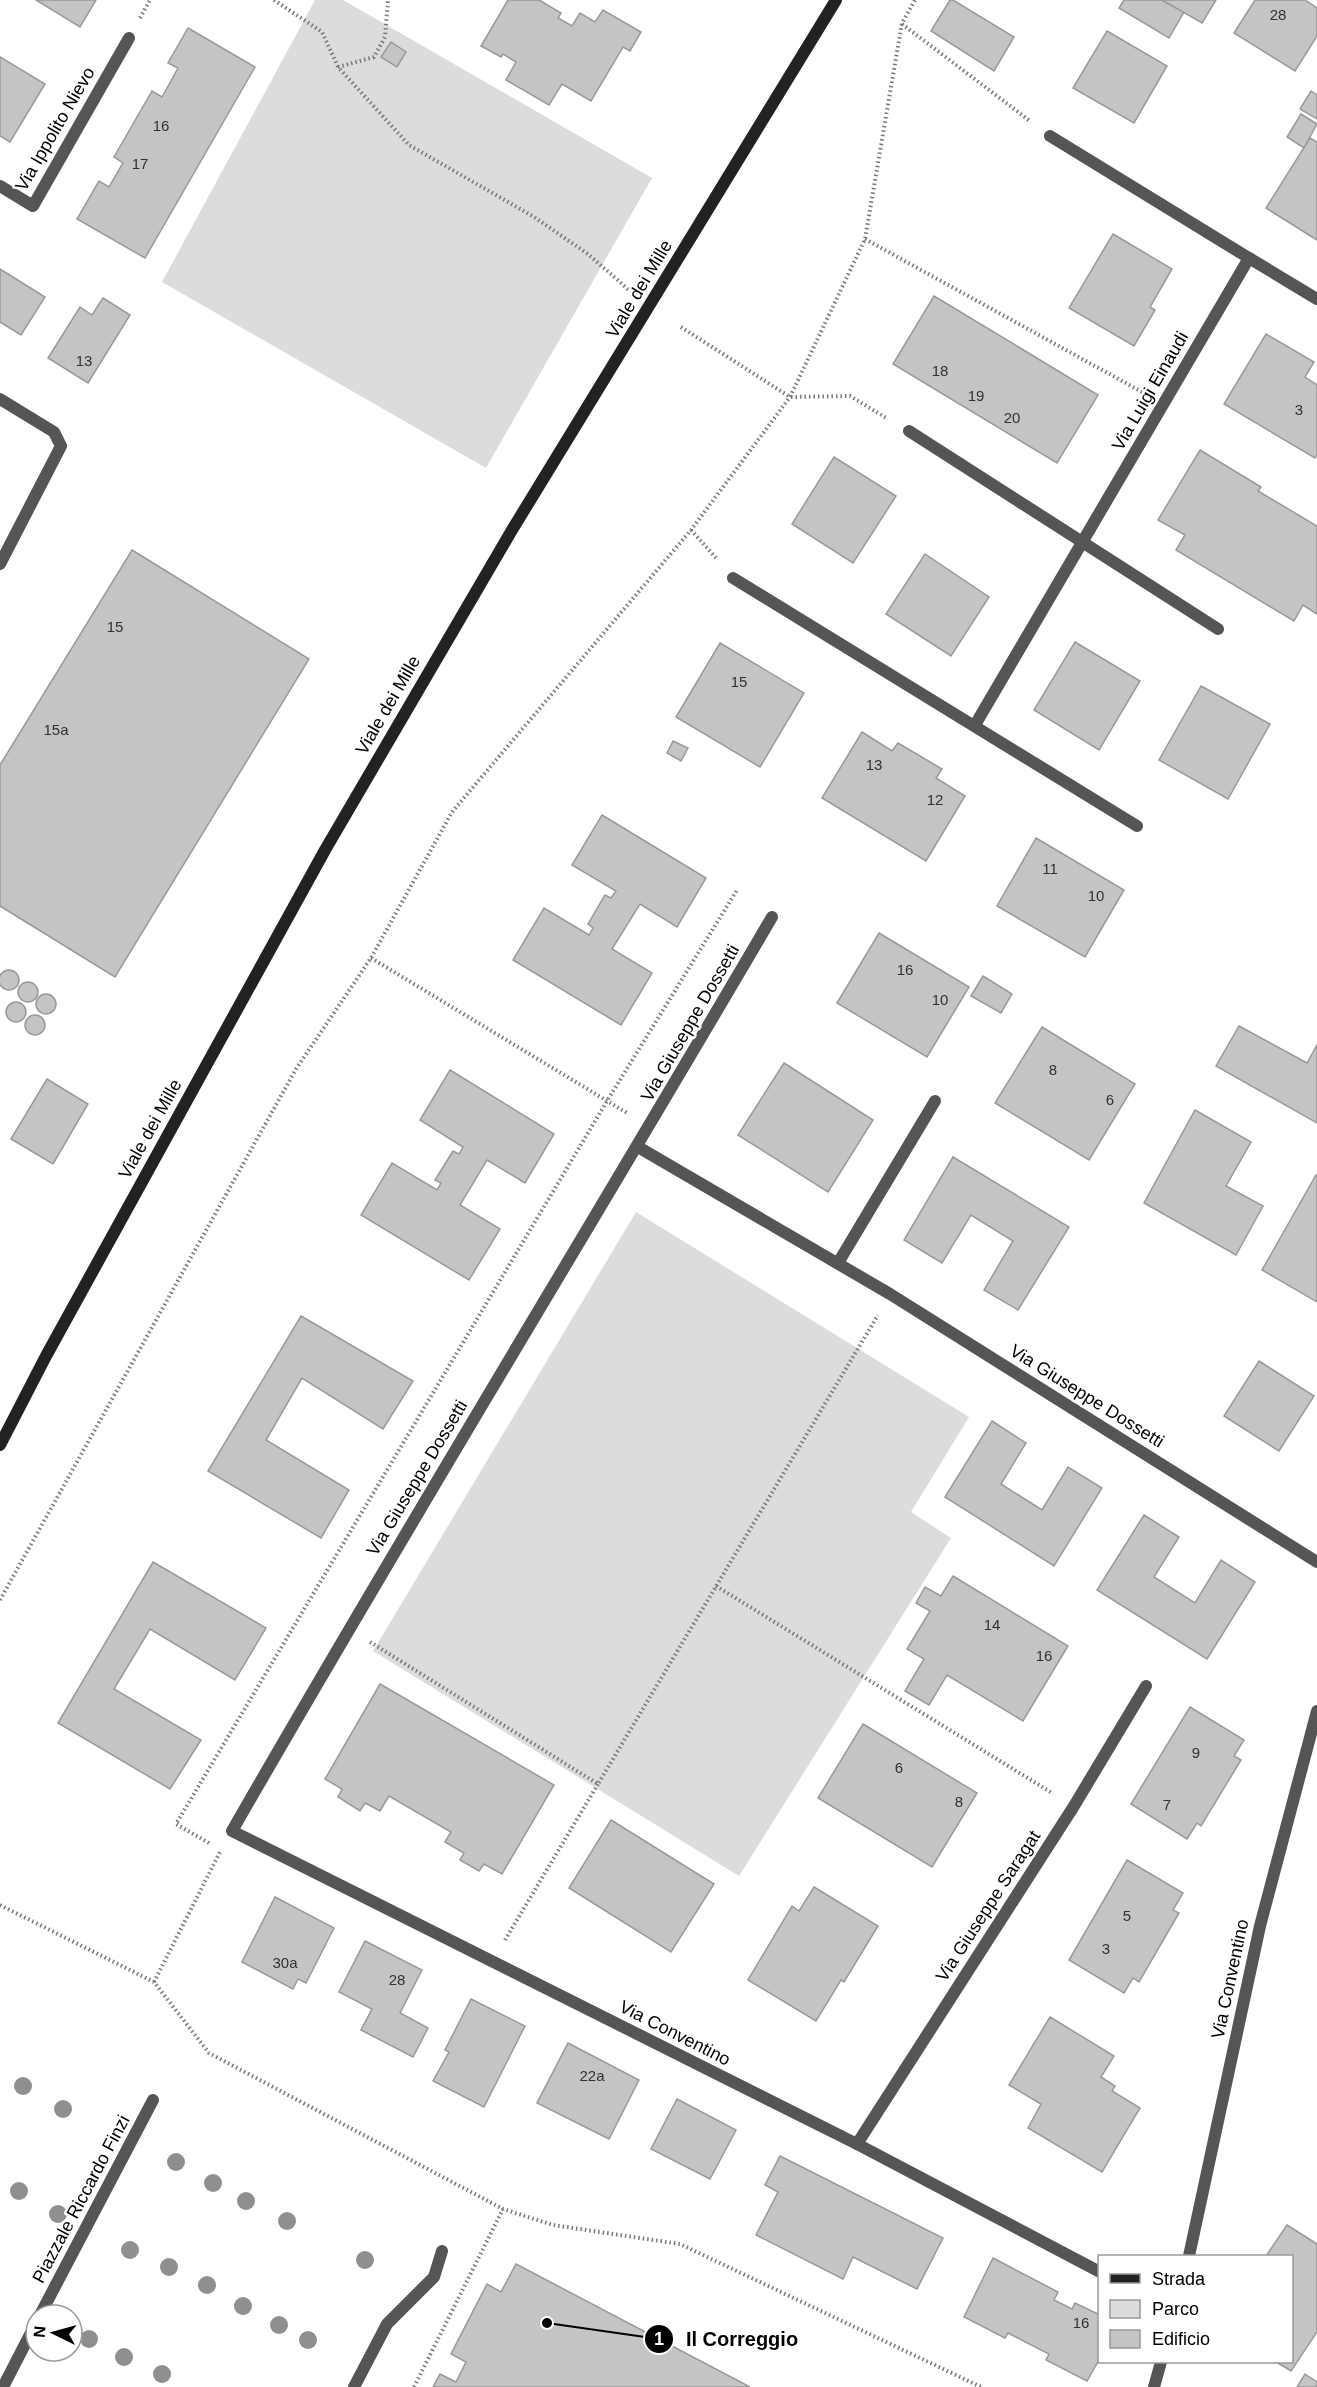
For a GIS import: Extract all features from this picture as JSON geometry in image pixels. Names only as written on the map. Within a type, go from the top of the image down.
[{"type":"main road","name":"Viale dei Mille","points":[[0,1445],[51,1346],[325,850],[512,530],[836,0]]},
{"type":"street","name":"Via Ippolito Nievo","points":[[0,186],[33,206],[129,38]]},
{"type":"street","points":[[1050,136],[1317,299]]},
{"type":"street","name":"Via Luigi Einaudi","points":[[975,725],[1249,258]]},
{"type":"street","points":[[0,399],[54,432],[62,446],[0,564]]},
{"type":"street","points":[[909,431],[1218,629]]},
{"type":"street","points":[[733,578],[1137,826]]},
{"type":"street","name":"Via Giuseppe Dossetti","points":[[232,1831],[348,1628],[638,1147],[772,917]]},
{"type":"street","points":[[837,1263],[935,1101]]},
{"type":"street","name":"Via Giuseppe Dossetti","points":[[638,1147],[890,1294],[1317,1562]]},
{"type":"street","name":"Via Giuseppe Saragat","points":[[857,2144],[1074,1806],[1146,1686]]},
{"type":"street","name":"Via Conventino","points":[[1189,2255],[1260,1926],[1317,1711]]},
{"type":"street","name":"Via Conventino","points":[[232,1831],[857,2144],[1098,2271]]},
{"type":"street","name":"Piazzale Riccardo Finzi","points":[[46,2303],[153,2100]]},
{"type":"street","points":[[354,2387],[387,2324],[434,2277],[442,2251]]},
{"type":"street","points":[[3,2387],[24,2346]]},
{"type":"street","points":[[1154,2387],[1160,2363]]},
{"type":"path","points":[[274,0],[322,32],[338,67],[409,145],[534,217],[588,254],[630,291]]},
{"type":"path","points":[[338,67],[374,57],[385,37],[388,0]]},
{"type":"path","points":[[0,1600],[296,1069],[371,958],[452,812],[692,530],[790,397],[865,239],[902,23],[915,0]]},
{"type":"path","points":[[902,23],[1050,136]]},
{"type":"path","points":[[865,239],[1163,404]]},
{"type":"path","points":[[681,327],[790,397],[850,396],[909,431]]},
{"type":"path","points":[[692,530],[733,578]]},
{"type":"path","points":[[154,1982],[221,1850],[176,1824],[607,1101],[737,890]]},
{"type":"path","points":[[371,958],[649,1127]]},
{"type":"path","points":[[492,1961],[890,1294]]},
{"type":"path","points":[[716,1586],[1074,1806]]},
{"type":"path","points":[[348,1628],[598,1784]]},
{"type":"path","points":[[0,1905],[154,1982],[209,2053],[503,2209],[553,2225],[680,2244],[981,2387]]},
{"type":"path","points":[[414,2387],[503,2209]]},
{"type":"green space","points":[[315,0],[343,0],[652,178],[486,468],[162,282]]},
{"type":"green space","points":[[636,1212],[969,1417],[911,1512],[951,1538],[739,1876],[373,1651]]},
{"type":"building","points":[[36,0],[96,0],[80,27]]},
{"type":"building","points":[[508,0],[539,0],[561,13],[558,18],[572,26],[580,13],[595,22],[603,10],[641,32],[630,51],[623,47],[591,101],[562,84],[549,105],[506,80],[516,62],[503,54],[501,57],[481,46]]},
{"type":"building","points":[[950,0],[1014,37],[994,71],[931,31]]},
{"type":"building","points":[[1124,0],[1162,0],[1184,12],[1169,38],[1119,8]]},
{"type":"building","points":[[1162,0],[1216,0],[1202,23]]},
{"type":"building","points":[[1255,0],[1305,0],[1317,8],[1317,36],[1295,71],[1234,33]]},
{"type":"building","points":[[188,28],[255,67],[145,258],[77,219],[99,181],[109,187],[123,163],[114,157],[152,91],[162,97],[178,68],[168,63]]},
{"type":"building","points":[[1107,31],[1167,66],[1134,123],[1073,88]]},
{"type":"building","points":[[391,42],[406,52],[397,67],[381,57]]},
{"type":"building","points":[[0,57],[45,84],[10,142],[0,136]]},
{"type":"building","points":[[1311,91],[1317,95],[1317,119],[1300,109]]},
{"type":"building","points":[[1301,114],[1317,124],[1304,148],[1287,137]]},
{"type":"building","points":[[1310,138],[1317,142],[1317,240],[1266,208]]},
{"type":"building","points":[[1113,234],[1172,269],[1150,307],[1155,310],[1134,346],[1069,308]]},
{"type":"building","points":[[0,269],[45,297],[21,335],[0,322]]},
{"type":"building","points":[[934,296],[1098,395],[1057,463],[893,364]]},
{"type":"building","points":[[103,298],[130,315],[88,383],[48,358],[80,307],[92,315]]},
{"type":"building","points":[[1266,334],[1314,362],[1305,377],[1317,385],[1317,455],[1315,458],[1224,404]]},
{"type":"building","points":[[1200,450],[1261,487],[1258,491],[1317,526],[1317,614],[1303,605],[1294,621],[1176,550],[1185,535],[1158,520]]},
{"type":"building","points":[[834,457],[896,496],[853,563],[792,524]]},
{"type":"building","points":[[132,550],[309,659],[115,977],[0,906],[0,765]]},
{"type":"building","points":[[925,554],[989,597],[951,656],[886,614]]},
{"type":"building","points":[[1075,642],[1140,681],[1099,750],[1034,710]]},
{"type":"building","points":[[720,643],[804,693],[760,767],[676,717]]},
{"type":"building","points":[[1201,686],[1270,724],[1228,799],[1159,760]]},
{"type":"building","points":[[862,732],[892,751],[898,743],[942,769],[936,778],[965,796],[926,861],[822,798]]},
{"type":"building","points":[[673,741],[688,748],[681,761],[667,753]]},
{"type":"building","points":[[602,815],[706,878],[677,927],[640,904],[612,949],[652,973],[621,1025],[513,960],[544,908],[589,935],[593,928],[588,924],[605,895],[611,898],[616,891],[572,865]]},
{"type":"building","points":[[1036,838],[1124,890],[1085,957],[997,906]]},
{"type":"building","points":[[879,933],[969,987],[927,1057],[837,1003]]},
{"type":"building","points":[[9,970],[16,973],[19,980],[16,987],[9,990],[2,987],[-1,980],[2,973]]},
{"type":"building","points":[[983,976],[1012,994],[1001,1013],[971,996]]},
{"type":"building","points":[[24,982],[32,982],[38,988],[38,996],[32,1002],[24,1002],[18,996],[18,988]]},
{"type":"building","points":[[42,994],[50,994],[56,1000],[56,1008],[50,1014],[42,1014],[36,1008],[36,1000]]},
{"type":"building","points":[[12,1002],[20,1002],[26,1008],[26,1016],[20,1022],[12,1022],[6,1016],[6,1008]]},
{"type":"building","points":[[31,1015],[39,1015],[45,1021],[45,1029],[39,1035],[31,1035],[25,1029],[25,1021]]},
{"type":"building","points":[[1239,1026],[1307,1063],[1317,1045],[1317,1123],[1216,1066]]},
{"type":"building","points":[[1042,1027],[1135,1084],[1089,1160],[995,1103]]},
{"type":"building","points":[[784,1063],[873,1120],[828,1192],[738,1135]]},
{"type":"building","points":[[450,1070],[554,1134],[525,1183],[487,1160],[460,1205],[500,1229],[469,1280],[361,1215],[392,1163],[437,1190],[441,1183],[435,1180],[453,1151],[459,1154],[463,1147],[420,1120]]},
{"type":"building","points":[[47,1079],[88,1104],[53,1164],[11,1139]]},
{"type":"building","points":[[1195,1110],[1251,1142],[1226,1186],[1263,1206],[1236,1255],[1144,1203]]},
{"type":"building","points":[[953,1157],[1069,1227],[1018,1310],[984,1290],[1013,1241],[971,1215],[942,1263],[904,1240]]},
{"type":"building","points":[[1317,1176],[1317,1302],[1262,1270]]},
{"type":"building","points":[[301,1316],[413,1381],[383,1429],[302,1378],[266,1440],[349,1490],[321,1538],[208,1471]]},
{"type":"building","points":[[1259,1361],[1314,1396],[1279,1451],[1224,1416]]},
{"type":"building","points":[[992,1421],[1026,1443],[1001,1484],[1042,1510],[1068,1467],[1102,1488],[1054,1566],[945,1497]]},
{"type":"building","points":[[1144,1515],[1179,1537],[1154,1577],[1195,1603],[1221,1560],[1255,1582],[1207,1659],[1097,1590]]},
{"type":"building","points":[[153,1562],[266,1628],[235,1680],[150,1629],[114,1689],[201,1740],[170,1789],[58,1723]]},
{"type":"building","points":[[953,1576],[1068,1646],[1023,1721],[947,1675],[929,1705],[905,1691],[924,1659],[907,1649],[930,1611],[916,1603],[925,1587],[941,1596]]},
{"type":"building","points":[[380,1684],[554,1785],[502,1874],[484,1864],[479,1871],[460,1860],[464,1853],[445,1842],[451,1832],[389,1796],[380,1811],[365,1803],[360,1811],[338,1797],[342,1789],[325,1779]]},
{"type":"building","points":[[1190,1707],[1244,1740],[1234,1756],[1241,1760],[1201,1826],[1197,1823],[1187,1839],[1131,1804]]},
{"type":"building","points":[[863,1724],[977,1793],[932,1867],[818,1798]]},
{"type":"building","points":[[611,1820],[714,1884],[671,1952],[569,1888]]},
{"type":"building","points":[[1127,1860],[1183,1893],[1173,1910],[1179,1913],[1139,1982],[1133,1978],[1124,1993],[1069,1960]]},
{"type":"building","points":[[814,1887],[878,1926],[844,1982],[841,1980],[816,2021],[748,1980],[792,1906],[799,1911]]},
{"type":"building","points":[[275,1897],[334,1928],[306,1983],[298,1979],[293,1989],[242,1962]]},
{"type":"building","points":[[365,1941],[422,1970],[400,2013],[428,2028],[413,2057],[361,2030],[372,2009],[339,1992]]},
{"type":"building","points":[[471,1999],[525,2026],[484,2107],[433,2081],[449,2052],[445,2050]]},
{"type":"building","points":[[1050,2017],[1114,2056],[1101,2077],[1115,2086],[1112,2091],[1140,2108],[1102,2172],[1028,2128],[1041,2104],[1009,2085]]},
{"type":"building","points":[[568,2043],[639,2080],[609,2139],[537,2103]]},
{"type":"building","points":[[677,2099],[736,2130],[710,2179],[651,2149]]},
{"type":"building","points":[[780,2156],[943,2238],[917,2289],[853,2257],[843,2279],[756,2235],[778,2192],[765,2185]]},
{"type":"building","points":[[1287,2225],[1317,2244],[1317,2332],[1291,2371],[1278,2363],[1293,2363],[1293,2255],[1267,2255]]},
{"type":"building","points":[[993,2258],[1058,2292],[1054,2300],[1072,2309],[1075,2303],[1098,2314],[1098,2362],[1087,2381],[1046,2360],[1049,2354],[1008,2333],[1005,2338],[964,2317]]},
{"type":"building","points":[[516,2264],[750,2387],[433,2387],[440,2374],[456,2382],[466,2362],[451,2354],[487,2284],[501,2292]]},
{"type":"building","points":[[1305,2374],[1317,2382],[1317,2387],[1297,2387]]},
{"type":"place","name":"Il Correggio","points":[[547,2323]]}]
